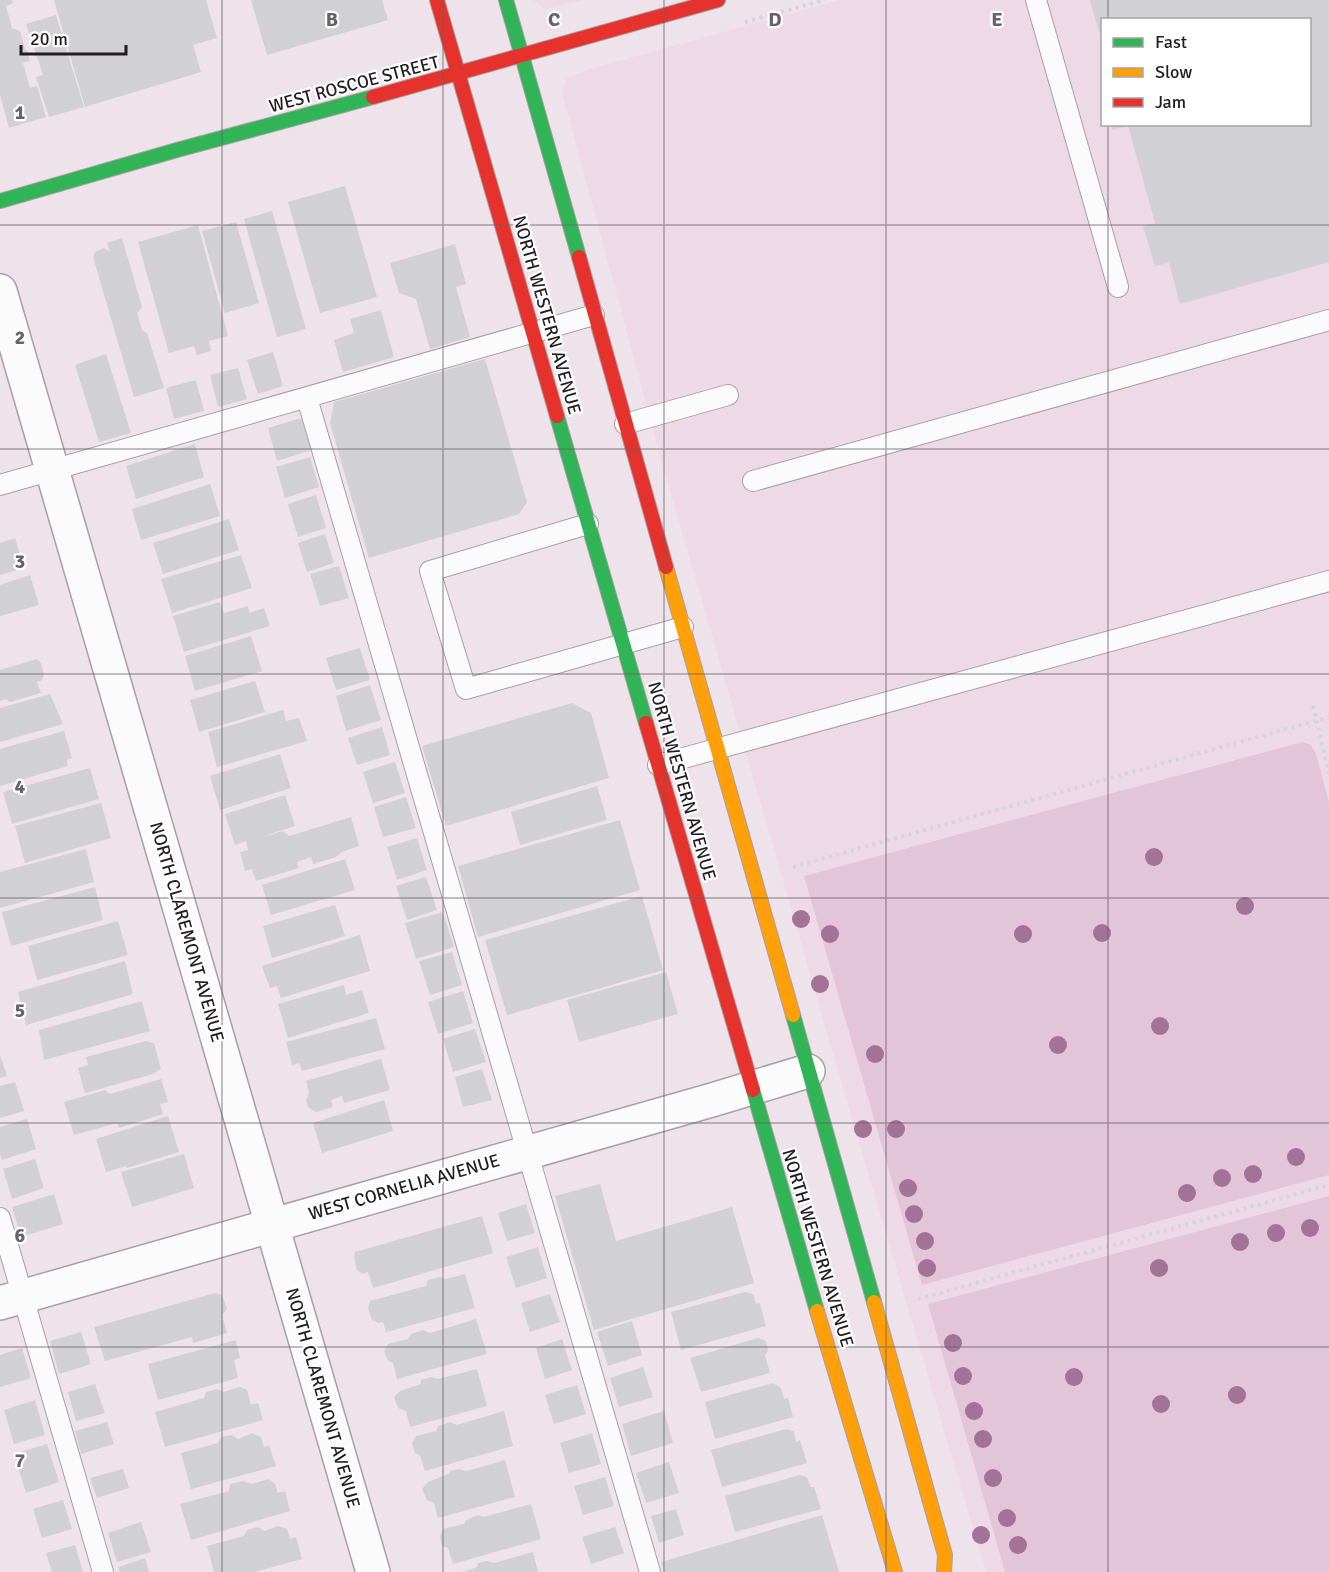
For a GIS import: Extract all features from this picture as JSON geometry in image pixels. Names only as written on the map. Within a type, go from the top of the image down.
[{"type":"main road","name":"NORTH WESTERN AVENUE","points":[[437,0],[752,1088],[896,1572]]},
{"type":"main road","name":"NORTH WESTERN AVENUE","points":[[506,0],[945,1555],[944,1572]]},
{"type":"main road","name":"WEST ROSCOE STREET","points":[[0,201],[718,0]]},
{"type":"street","name":"NORTH CLAREMONT AVENUE","points":[[0,291],[373,1572]]},
{"type":"street","name":"WEST CORNELIA AVENUE","points":[[11,1300],[808,1071]]},
{"type":"lane","points":[[1036,0],[1118,287]]},
{"type":"lane","points":[[0,485],[594,315]]},
{"type":"lane","points":[[753,481],[1329,320]]},
{"type":"lane","points":[[625,424],[728,395]]},
{"type":"lane","points":[[307,398],[650,1572]]},
{"type":"lane","points":[[588,524],[430,571],[466,689],[683,627]]},
{"type":"lane","points":[[658,765],[1329,581]]},
{"type":"lane","points":[[0,1218],[11,1300],[103,1572]]},
{"type":"path","points":[[1313,706],[1329,774]]},
{"type":"path","points":[[793,867],[1329,717]]},
{"type":"path","points":[[918,1299],[1329,1185]]},
{"type":"shaded area","points":[[533,0],[582,0],[545,9]]},
{"type":"shaded area","points":[[840,0],[1329,0],[1329,1572],[986,1572],[666,477],[562,92],[566,79],[589,69]]},
{"type":"shaded area","points":[[1303,742],[1311,745],[1316,754],[1329,802],[1329,1175],[922,1285],[804,876]]},
{"type":"shaded area","points":[[1329,1196],[1329,1572],[1005,1572],[928,1304]]},
{"type":"building","points":[[0,0],[12,0],[13,3],[6,6],[12,28],[20,31],[30,61],[23,63],[30,88],[37,86],[46,117],[9,128],[0,95]]},
{"type":"building","points":[[54,0],[206,0],[217,38],[193,45],[201,72],[85,107]]},
{"type":"building","points":[[251,0],[382,0],[388,20],[267,55]]},
{"type":"building","points":[[1090,0],[1329,0],[1329,262],[1180,304],[1169,263],[1155,266],[1143,226],[1155,223],[1128,126],[1311,126],[1311,18],[1101,18],[1101,39]]},
{"type":"building","points":[[56,15],[84,107],[49,117],[36,77],[43,75],[26,24]]},
{"type":"building","points":[[1111,126],[1128,126],[1112,130]]},
{"type":"building","points":[[345,186],[377,297],[320,313],[288,202]]},
{"type":"building","points":[[272,211],[306,329],[277,337],[244,219]]},
{"type":"building","points":[[236,222],[259,303],[225,313],[202,231]]},
{"type":"building","points":[[198,225],[228,336],[209,341],[211,351],[197,355],[194,346],[169,353],[138,242]]},
{"type":"building","points":[[122,238],[142,307],[137,313],[142,330],[147,333],[164,388],[134,397],[93,257],[95,252],[104,248],[110,252],[107,243]]},
{"type":"building","points":[[455,244],[466,284],[456,287],[470,337],[430,349],[416,299],[399,293],[390,263]]},
{"type":"building","points":[[381,310],[394,357],[343,372],[334,340],[354,333],[350,319]]},
{"type":"building","points":[[273,352],[283,386],[258,394],[247,360]]},
{"type":"building","points":[[106,354],[131,433],[99,442],[75,365]]},
{"type":"building","points":[[485,359],[527,502],[519,514],[369,558],[330,423],[334,402]]},
{"type":"building","points":[[238,368],[247,399],[218,407],[210,375]]},
{"type":"building","points":[[196,380],[204,411],[174,419],[166,388]]},
{"type":"building","points":[[301,418],[312,450],[277,461],[268,428]]},
{"type":"building","points":[[195,444],[204,477],[136,499],[126,466]]},
{"type":"building","points":[[310,457],[319,487],[285,498],[276,467]]},
{"type":"building","points":[[210,484],[220,516],[141,540],[132,509]]},
{"type":"building","points":[[316,495],[326,528],[298,537],[288,504]]},
{"type":"building","points":[[229,519],[239,550],[163,574],[153,543]]},
{"type":"building","points":[[325,534],[334,563],[307,572],[298,543]]},
{"type":"building","points":[[15,538],[24,568],[0,575],[0,543]]},
{"type":"building","points":[[241,555],[252,588],[172,613],[161,579]]},
{"type":"building","points":[[339,566],[349,598],[320,606],[310,574]]},
{"type":"building","points":[[30,575],[39,605],[0,616],[0,585]]},
{"type":"building","points":[[220,602],[224,613],[248,606],[249,613],[264,608],[270,626],[184,652],[173,616]]},
{"type":"building","points":[[251,636],[262,671],[195,691],[185,656]]},
{"type":"building","points":[[360,648],[370,680],[336,690],[326,658]]},
{"type":"building","points":[[37,659],[41,663],[44,675],[41,681],[37,682],[41,693],[10,702],[6,699],[0,701],[0,670]]},
{"type":"building","points":[[255,681],[265,712],[199,732],[190,700]]},
{"type":"building","points":[[370,685],[381,720],[346,731],[336,696]]},
{"type":"building","points":[[50,694],[63,724],[0,742],[0,708]]},
{"type":"building","points":[[572,703],[591,713],[609,778],[446,826],[422,746]]},
{"type":"building","points":[[283,710],[286,721],[299,718],[307,741],[217,767],[208,732]]},
{"type":"building","points":[[382,727],[390,755],[357,765],[348,738]]},
{"type":"building","points":[[64,731],[72,758],[67,760],[68,766],[0,786],[0,749]]},
{"type":"building","points":[[280,754],[291,788],[220,810],[210,776]]},
{"type":"building","points":[[395,762],[405,793],[373,803],[363,772]]},
{"type":"building","points":[[90,768],[99,799],[12,824],[3,792]]},
{"type":"building","points":[[597,786],[607,820],[520,845],[511,812]]},
{"type":"building","points":[[285,795],[295,826],[261,837],[283,831],[289,836],[351,817],[359,846],[342,852],[336,857],[313,864],[311,857],[297,862],[299,868],[256,881],[252,869],[245,871],[240,852],[248,850],[246,841],[235,845],[225,814]]},
{"type":"building","points":[[406,797],[416,828],[383,837],[374,807]]},
{"type":"building","points":[[101,803],[111,838],[25,863],[15,826]]},
{"type":"building","points":[[620,820],[640,890],[478,937],[458,866]]},
{"type":"building","points":[[417,838],[427,870],[397,880],[387,847]]},
{"type":"building","points":[[86,849],[94,882],[0,908],[0,872]]},
{"type":"building","points":[[345,859],[355,890],[271,915],[262,885]]},
{"type":"building","points":[[426,877],[437,910],[407,920],[396,886]]},
{"type":"building","points":[[95,887],[103,920],[11,946],[2,912]]},
{"type":"building","points":[[642,896],[663,970],[507,1015],[485,940]]},
{"type":"building","points":[[335,905],[345,936],[272,958],[263,926]]},
{"type":"building","points":[[443,912],[454,947],[416,959],[405,923]]},
{"type":"building","points":[[118,921],[128,955],[37,980],[28,946]]},
{"type":"building","points":[[360,935],[370,971],[281,998],[277,986],[270,988],[262,966]]},
{"type":"building","points":[[452,952],[462,985],[430,995],[419,961]]},
{"type":"building","points":[[125,961],[133,994],[26,1025],[18,992]]},
{"type":"building","points":[[666,972],[678,1014],[579,1042],[567,1000]]},
{"type":"building","points":[[344,985],[346,995],[362,990],[369,1013],[288,1038],[278,1004]]},
{"type":"building","points":[[463,991],[473,1023],[438,1034],[428,1002]]},
{"type":"building","points":[[142,1001],[150,1031],[44,1060],[39,1030]]},
{"type":"building","points":[[376,1018],[385,1049],[302,1071],[299,1063],[292,1065],[286,1042]]},
{"type":"building","points":[[475,1029],[486,1062],[453,1072],[443,1039]]},
{"type":"building","points":[[146,1041],[154,1043],[161,1069],[153,1074],[85,1093],[78,1068],[88,1065],[86,1057]]},
{"type":"building","points":[[0,1055],[7,1076],[0,1078]]},
{"type":"building","points":[[381,1059],[390,1090],[344,1103],[342,1096],[331,1100],[333,1107],[316,1112],[308,1107],[306,1100],[309,1093],[306,1081]]},
{"type":"building","points":[[482,1069],[492,1100],[463,1107],[455,1077]]},
{"type":"building","points":[[161,1079],[168,1102],[160,1104],[163,1114],[119,1128],[117,1123],[74,1135],[64,1102],[105,1090],[110,1094]]},
{"type":"building","points":[[15,1082],[24,1111],[0,1118],[0,1086]]},
{"type":"building","points":[[384,1100],[393,1131],[322,1153],[313,1123]]},
{"type":"building","points":[[168,1116],[179,1152],[106,1172],[96,1139]]},
{"type":"building","points":[[27,1119],[36,1149],[2,1160],[0,1127]]},
{"type":"building","points":[[184,1154],[194,1188],[132,1207],[121,1172]]},
{"type":"building","points":[[35,1159],[44,1188],[12,1199],[3,1169]]},
{"type":"building","points":[[600,1184],[616,1241],[732,1207],[754,1283],[594,1330],[555,1196]]},
{"type":"building","points":[[54,1194],[63,1224],[21,1237],[12,1207]]},
{"type":"building","points":[[526,1204],[535,1233],[507,1241],[498,1213]]},
{"type":"building","points":[[482,1216],[493,1253],[373,1288],[368,1272],[363,1274],[357,1270],[355,1252]]},
{"type":"building","points":[[538,1247],[547,1278],[516,1288],[506,1257]]},
{"type":"building","points":[[465,1274],[475,1308],[386,1332],[383,1322],[372,1320],[368,1308],[370,1301],[426,1286],[428,1280]]},
{"type":"building","points":[[745,1292],[753,1294],[756,1304],[760,1303],[766,1326],[681,1350],[671,1312]]},
{"type":"building","points":[[215,1293],[222,1295],[227,1309],[222,1315],[227,1333],[193,1343],[192,1337],[105,1361],[94,1327]]},
{"type":"building","points":[[550,1294],[560,1322],[530,1332],[521,1303]]},
{"type":"building","points":[[476,1319],[487,1354],[397,1379],[393,1363],[388,1361],[384,1351],[388,1344],[408,1339],[411,1334],[423,1330],[430,1333]]},
{"type":"building","points":[[632,1321],[642,1355],[608,1366],[597,1332]]},
{"type":"building","points":[[81,1332],[91,1364],[59,1374],[50,1341]]},
{"type":"building","points":[[758,1338],[766,1341],[768,1351],[765,1355],[770,1373],[701,1392],[690,1358]]},
{"type":"building","points":[[562,1339],[572,1370],[545,1379],[536,1348]]},
{"type":"building","points":[[236,1340],[240,1358],[234,1360],[238,1378],[158,1400],[148,1364]]},
{"type":"building","points":[[22,1348],[31,1378],[0,1387],[0,1355]]},
{"type":"building","points":[[643,1367],[653,1397],[619,1407],[610,1378]]},
{"type":"building","points":[[477,1369],[487,1406],[410,1427],[406,1411],[398,1408],[394,1397],[400,1391],[421,1384],[421,1380],[431,1377],[438,1379]]},
{"type":"building","points":[[773,1383],[781,1388],[784,1399],[788,1398],[793,1417],[715,1439],[705,1402]]},
{"type":"building","points":[[95,1384],[105,1413],[76,1421],[68,1392]]},
{"type":"building","points":[[577,1385],[586,1414],[554,1424],[545,1395]]},
{"type":"building","points":[[240,1387],[247,1390],[251,1405],[258,1403],[263,1420],[165,1447],[155,1412],[204,1398],[206,1392],[218,1389],[223,1392]]},
{"type":"building","points":[[35,1400],[45,1435],[14,1444],[4,1410]]},
{"type":"building","points":[[504,1411],[513,1446],[425,1471],[420,1455],[415,1453],[412,1443],[416,1436],[436,1431],[438,1426],[450,1422],[457,1425]]},
{"type":"building","points":[[664,1411],[673,1443],[631,1456],[622,1424]]},
{"type":"building","points":[[107,1422],[114,1444],[81,1454],[75,1431]]},
{"type":"building","points":[[786,1429],[794,1431],[796,1442],[800,1440],[807,1463],[722,1487],[711,1450]]},
{"type":"building","points":[[252,1433],[261,1437],[264,1447],[269,1445],[276,1466],[191,1489],[181,1453],[218,1443],[221,1437],[232,1435],[238,1439]]},
{"type":"building","points":[[592,1433],[601,1464],[569,1473],[560,1443]]},
{"type":"building","points":[[47,1444],[59,1482],[26,1493],[14,1454]]},
{"type":"building","points":[[505,1460],[515,1497],[438,1518],[434,1503],[427,1500],[422,1489],[428,1482],[450,1471],[459,1469],[467,1471]]},
{"type":"building","points":[[669,1462],[679,1493],[646,1503],[636,1473]]},
{"type":"building","points":[[123,1469],[129,1488],[97,1498],[90,1478]]},
{"type":"building","points":[[800,1475],[807,1477],[811,1487],[814,1487],[821,1509],[735,1532],[725,1496]]},
{"type":"building","points":[[605,1477],[614,1506],[583,1515],[574,1486]]},
{"type":"building","points":[[269,1479],[275,1484],[278,1493],[285,1491],[290,1511],[191,1540],[180,1504],[229,1491],[230,1484],[243,1481],[252,1484]]},
{"type":"building","points":[[63,1500],[72,1529],[42,1538],[33,1509]]},
{"type":"building","points":[[531,1504],[541,1539],[453,1564],[448,1548],[442,1546],[440,1536],[443,1529],[464,1524],[466,1520],[478,1515],[484,1517]]},
{"type":"building","points":[[676,1509],[684,1535],[659,1543],[651,1516]]},
{"type":"building","points":[[822,1515],[839,1572],[664,1572],[661,1562]]},
{"type":"building","points":[[141,1522],[151,1552],[117,1562],[108,1533]]},
{"type":"building","points":[[278,1526],[287,1529],[290,1539],[296,1537],[302,1559],[254,1572],[214,1572],[207,1546],[244,1536],[247,1530],[258,1527],[264,1531]]},
{"type":"building","points":[[615,1527],[624,1553],[591,1564],[582,1537]]},
{"type":"building","points":[[75,1545],[83,1572],[52,1572],[46,1553]]},
{"type":"building","points":[[533,1552],[538,1572],[463,1572],[477,1567],[478,1563],[487,1561],[494,1563]]},
{"type":"building","points":[[145,1558],[149,1572],[120,1572],[118,1567]]},
{"type":"traffic: fast","points":[[506,0],[579,257]]},
{"type":"traffic: fast","points":[[0,201],[373,97]]},
{"type":"traffic: fast","points":[[557,416],[646,723]]},
{"type":"traffic: fast","points":[[793,1015],[874,1302]]},
{"type":"traffic: fast","points":[[753,1090],[817,1311]]},
{"type":"traffic: slow","points":[[666,567],[793,1015]]},
{"type":"traffic: slow","points":[[874,1302],[945,1555],[944,1572]]},
{"type":"traffic: slow","points":[[817,1311],[895,1572]]},
{"type":"traffic: jam","points":[[437,0],[557,416]]},
{"type":"traffic: jam","points":[[373,97],[718,0]]},
{"type":"traffic: jam","points":[[579,257],[666,567]]},
{"type":"traffic: jam","points":[[646,723],[753,1090]]}]
